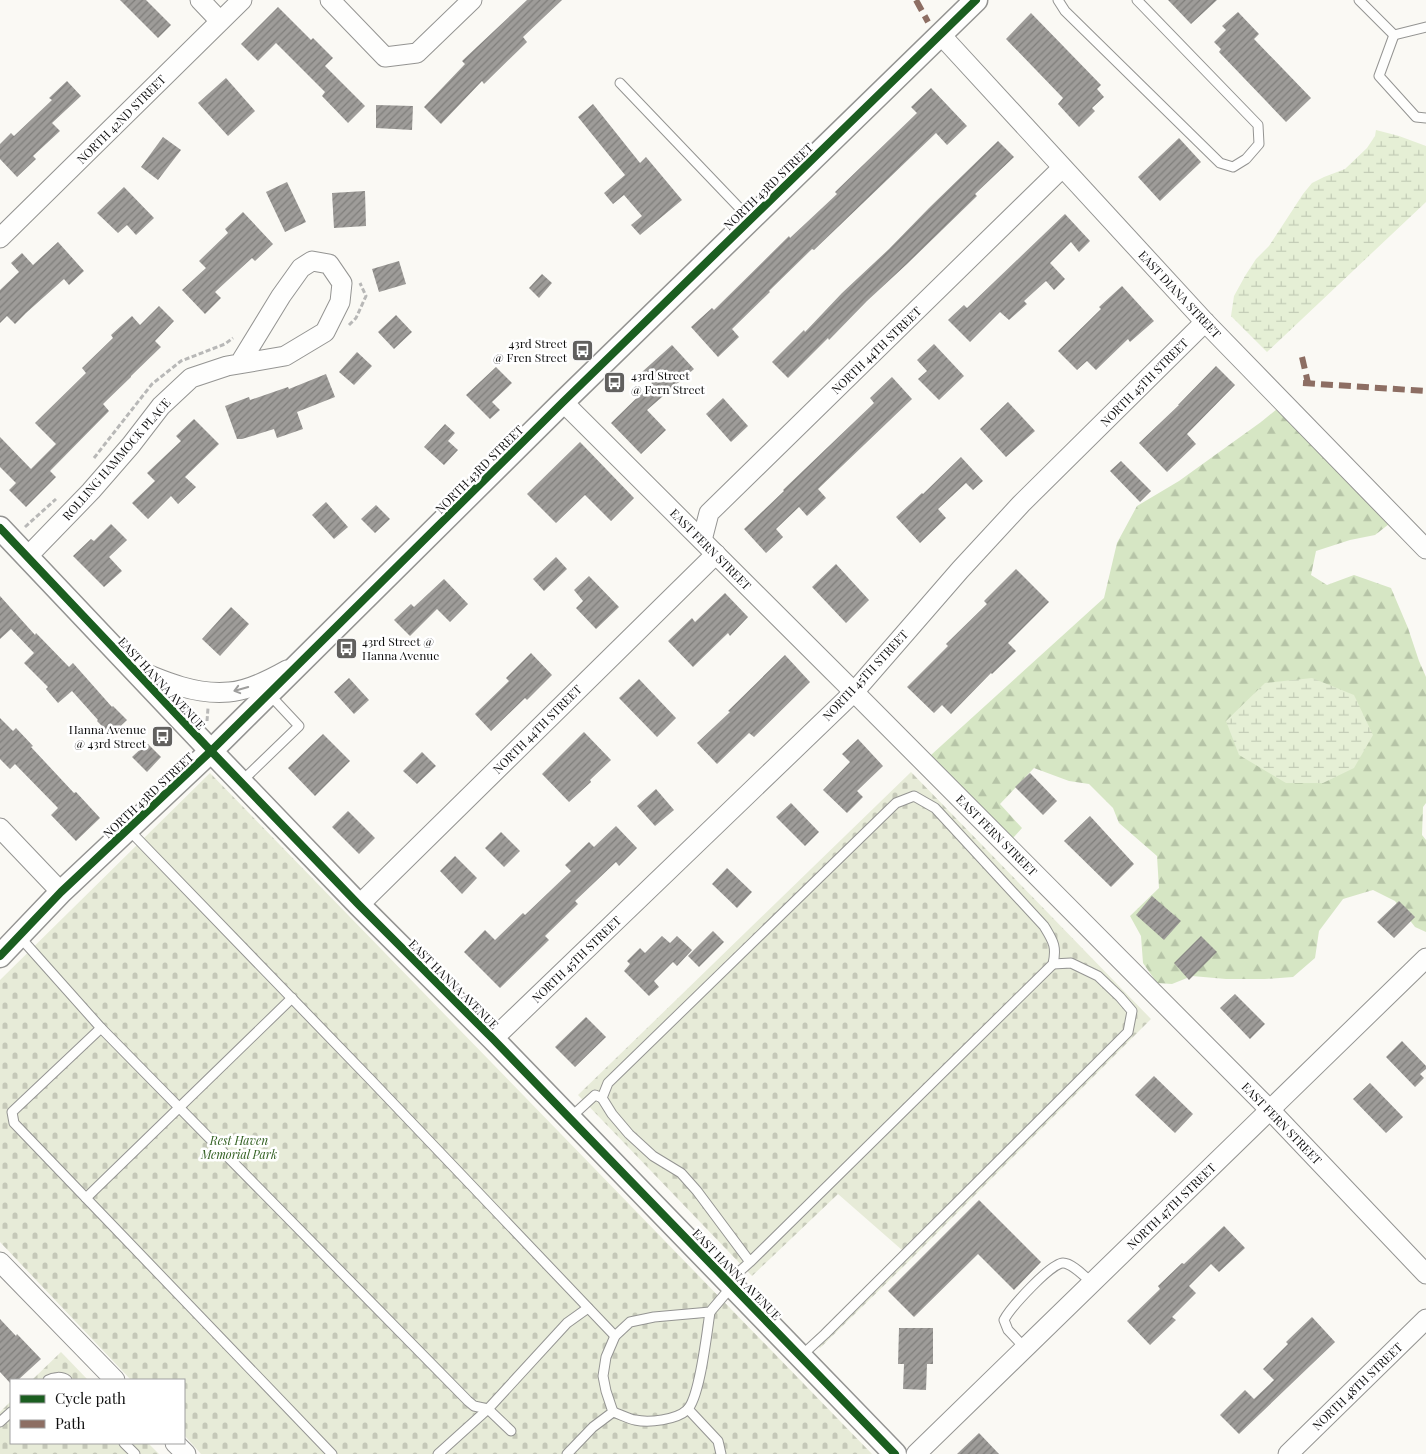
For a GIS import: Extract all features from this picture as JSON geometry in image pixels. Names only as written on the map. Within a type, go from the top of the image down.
[{"type":"street","points":[[200,0],[220,21]]},
{"type":"street","name":"NORTH 42ND STREET","points":[[0,238],[242,0]]},
{"type":"street","points":[[330,0],[385,57],[417,53],[472,0]]},
{"type":"street","name":"NORTH 43RD STREET","points":[[0,956],[61,892],[211,751],[563,402],[976,0]]},
{"type":"street","name":"EAST DIANA STREET","points":[[940,34],[1204,322],[1426,549]]},
{"type":"street","name":"NORTH 44TH STREET","points":[[702,540],[709,513],[1062,168]]},
{"type":"street","name":"ROLLING HAMMOCK PLACE","points":[[28,556],[91,491],[131,445],[161,406],[191,378],[227,366],[240,364],[284,356],[324,332],[340,302],[342,283],[329,264],[312,261],[301,268],[281,296],[240,364]]},
{"type":"street","name":"NORTH 45TH STREET","points":[[493,1039],[854,692],[960,570],[1021,504],[1204,322]]},
{"type":"street","name":"EAST FERN STREET","points":[[563,402],[1270,1110],[1426,1274]]},
{"type":"street","name":"EAST HANNA AVENUE","points":[[0,528],[359,905],[493,1039],[896,1454]]},
{"type":"street","name":"NORTH 44TH STREET","points":[[359,905],[716,554]]},
{"type":"street","points":[[133,668],[170,684],[203,691],[230,692],[264,682],[301,662]]},
{"type":"street","points":[[0,828],[61,892]]},
{"type":"street","name":"NORTH 47TH STREET","points":[[916,1454],[1426,958]]},
{"type":"street","points":[[0,1262],[114,1379]]},
{"type":"street","name":"NORTH 48TH STREET","points":[[1288,1454],[1426,1319]]},
{"type":"street","points":[[176,1444],[186,1454]]},
{"type":"lane","points":[[1058,0],[1065,11],[1220,164],[1233,167],[1246,159],[1259,144],[1258,124],[1137,0]]},
{"type":"lane","points":[[1359,0],[1394,35]]},
{"type":"lane","points":[[1394,35],[1426,27]]},
{"type":"lane","points":[[1394,35],[1379,76],[1416,117],[1426,118]]},
{"type":"lane","points":[[620,83],[750,220]]},
{"type":"lane","points":[[241,782],[299,726],[268,694]]},
{"type":"lane","points":[[602,1098],[608,1083],[896,802],[914,796],[935,808],[1044,926],[1054,942],[1053,964],[741,1270],[732,1286],[710,1312],[697,1389],[688,1409],[673,1417],[654,1420],[635,1420],[613,1412]]},
{"type":"lane","points":[[128,829],[615,1336]]},
{"type":"lane","points":[[19,936],[102,1028],[468,1402],[488,1410],[511,1431]]},
{"type":"lane","points":[[800,1356],[825,1334],[1128,1032],[1132,1011],[1098,976],[1071,963],[1053,964]]},
{"type":"lane","points":[[86,1198],[292,998]]},
{"type":"lane","points":[[102,1028],[12,1112],[14,1123],[332,1454]]},
{"type":"lane","points":[[570,1118],[595,1095],[602,1098],[612,1114],[629,1134],[653,1156],[681,1173],[697,1191],[750,1262]]},
{"type":"lane","points":[[1025,1348],[1008,1330],[1004,1320],[1019,1299],[1051,1268],[1063,1263],[1078,1271],[1092,1283]]},
{"type":"lane","points":[[438,1454],[488,1410],[567,1323],[588,1308]]},
{"type":"lane","points":[[613,1412],[603,1376],[606,1357],[615,1336],[630,1322],[654,1316],[710,1312]]},
{"type":"lane","points":[[50,1379],[53,1377],[65,1379]]},
{"type":"lane","points":[[688,1409],[718,1441],[721,1454]]},
{"type":"lane","points":[[567,1454],[593,1427],[613,1412]]},
{"type":"lane","points":[[0,1422],[10,1413]]},
{"type":"lane","points":[[125,1444],[134,1454]]},
{"type":"green space","points":[[1376,130],[1426,146],[1426,202],[1267,352],[1231,316],[1234,296],[1256,259],[1269,246],[1312,183],[1345,169],[1367,148],[1375,136]]},
{"type":"green space","points":[[1277,409],[1389,524],[1375,535],[1350,540],[1316,551],[1311,575],[1327,585],[1354,575],[1391,588],[1426,677],[1426,803],[1423,807],[1422,835],[1426,840],[1426,932],[1415,927],[1395,901],[1373,890],[1343,899],[1319,931],[1315,958],[1293,977],[1226,979],[1192,976],[1172,984],[1157,983],[1143,963],[1141,936],[1130,916],[1159,888],[1157,856],[1119,823],[1113,808],[1089,784],[1069,781],[1034,768],[1000,804],[1022,828],[1013,838],[931,755],[1104,598],[1117,543],[1137,506],[1179,481]]},
{"type":"green space","points":[[1312,678],[1354,695],[1373,735],[1354,768],[1323,783],[1286,783],[1239,755],[1226,721],[1265,683]]},
{"type":"green space","points":[[911,772],[1151,1019],[820,1348],[812,1339],[902,1250],[838,1194],[752,1276],[578,1095]]},
{"type":"green space","name":"Rest Haven Memorial Park","points":[[210,773],[872,1454],[201,1454],[185,1436],[185,1379],[130,1379],[0,1242],[0,980]]},
{"type":"green space","points":[[61,1352],[87,1379],[33,1379]]},
{"type":"green space","points":[[10,1402],[10,1444],[149,1444],[159,1454],[0,1454],[0,1412]]},
{"type":"building","points":[[120,0],[146,0],[171,25],[158,38]]},
{"type":"building","points":[[527,0],[562,0],[523,37],[527,42],[484,84],[482,81],[441,124],[424,107],[465,64],[462,61]]},
{"type":"building","points":[[1168,0],[1217,0],[1191,24]]},
{"type":"building","points":[[278,7],[311,40],[313,38],[333,58],[325,66],[365,106],[348,123],[322,96],[325,92],[276,43],[258,61],[241,44]]},
{"type":"building","points":[[1238,12],[1259,34],[1254,39],[1311,98],[1286,122],[1219,52],[1221,49],[1214,42],[1226,30],[1222,26]]},
{"type":"building","points":[[1031,13],[1101,85],[1097,89],[1104,97],[1092,108],[1095,111],[1079,127],[1058,104],[1063,98],[1006,39]]},
{"type":"building","points":[[226,78],[255,111],[228,136],[198,103]]},
{"type":"building","points":[[67,81],[81,96],[52,123],[60,131],[33,156],[36,159],[17,177],[0,159],[0,144],[11,133],[14,136],[52,100],[49,98]]},
{"type":"building","points":[[931,88],[967,126],[947,145],[936,133],[814,250],[812,249],[732,329],[739,337],[718,357],[691,327],[712,308],[714,310],[789,236],[790,238],[837,194],[835,192],[917,113],[911,107]]},
{"type":"building","points":[[593,104],[640,163],[646,157],[682,200],[640,235],[631,225],[642,216],[624,195],[613,204],[604,193],[625,175],[578,117]]},
{"type":"building","points":[[376,105],[413,106],[412,130],[376,128]]},
{"type":"building","points":[[163,137],[181,150],[158,180],[141,167]]},
{"type":"building","points":[[1179,138],[1201,162],[1160,201],[1138,177]]},
{"type":"building","points":[[998,141],[1014,157],[975,194],[977,196],[788,378],[772,362],[804,330],[805,332],[842,293]]},
{"type":"building","points":[[287,182],[306,222],[285,232],[266,192]]},
{"type":"building","points":[[124,187],[154,218],[136,235],[127,225],[118,233],[97,213]]},
{"type":"building","points":[[365,191],[366,226],[334,228],[332,193]]},
{"type":"building","points":[[243,212],[273,244],[255,261],[252,258],[215,292],[221,298],[205,314],[182,290],[206,268],[199,261],[228,233],[225,229]]},
{"type":"building","points":[[1065,214],[1090,241],[1079,252],[1071,242],[1050,263],[1065,279],[1054,290],[1046,281],[1024,301],[1027,304],[1009,320],[1000,312],[970,342],[948,320],[964,305],[967,308]]},
{"type":"building","points":[[58,242],[84,271],[69,285],[64,279],[15,324],[7,316],[0,323],[0,290],[19,272],[11,263],[22,253],[33,265]]},
{"type":"building","points":[[399,261],[406,284],[379,292],[372,269]]},
{"type":"building","points":[[542,274],[552,283],[539,298],[529,288]]},
{"type":"building","points":[[1122,286],[1154,321],[1130,342],[1128,339],[1096,370],[1087,361],[1077,370],[1058,351],[1101,309],[1099,307]]},
{"type":"building","points":[[159,306],[174,321],[155,341],[161,347],[103,404],[109,411],[50,471],[56,477],[26,507],[9,490],[16,483],[0,467],[0,437],[31,469],[56,444],[35,423],[86,373],[82,368],[113,338],[111,335],[132,316],[140,325]]},
{"type":"building","points":[[396,315],[412,332],[394,349],[378,332]]},
{"type":"building","points":[[934,344],[964,376],[939,400],[918,379],[927,371],[917,360]]},
{"type":"building","points":[[672,345],[694,369],[647,410],[666,430],[641,454],[611,423],[652,383],[642,372]]},
{"type":"building","points":[[357,352],[372,366],[354,385],[339,372]]},
{"type":"building","points":[[1216,366],[1235,385],[1187,434],[1196,444],[1167,472],[1139,443]]},
{"type":"building","points":[[496,367],[512,383],[492,402],[500,410],[490,419],[466,395]]},
{"type":"building","points":[[326,374],[335,397],[297,412],[303,429],[277,438],[274,429],[237,439],[225,406],[249,397],[250,400],[288,387],[289,389]]},
{"type":"building","points":[[892,377],[912,399],[818,489],[826,498],[807,516],[799,507],[776,529],[783,537],[766,553],[744,529],[874,403],[870,398]]},
{"type":"building","points":[[723,398],[748,426],[731,442],[706,414]]},
{"type":"building","points":[[1008,402],[1035,431],[1006,457],[980,429]]},
{"type":"building","points":[[194,419],[219,444],[185,477],[196,487],[178,504],[171,496],[148,519],[132,503],[155,481],[147,473],[181,441],[176,436]]},
{"type":"building","points":[[445,424],[455,433],[448,441],[458,450],[444,465],[424,447]]},
{"type":"building","points":[[580,442],[634,498],[611,521],[585,495],[556,523],[527,494]]},
{"type":"building","points":[[961,457],[983,481],[973,490],[966,483],[938,509],[946,518],[920,543],[896,517]]},
{"type":"building","points":[[1121,461],[1151,491],[1140,502],[1110,471]]},
{"type":"building","points":[[326,502],[348,527],[334,539],[312,515]]},
{"type":"building","points":[[376,505],[390,519],[375,533],[361,519]]},
{"type":"building","points":[[111,524],[127,540],[109,557],[122,571],[104,587],[73,556],[91,539],[94,541]]},
{"type":"building","points":[[556,557],[567,569],[544,591],[533,579]]},
{"type":"building","points":[[836,564],[869,600],[846,623],[812,587]]},
{"type":"building","points":[[1016,569],[1049,602],[1008,643],[1016,651],[991,673],[951,714],[942,705],[934,713],[907,687],[948,646],[946,644],[987,604],[984,601]]},
{"type":"building","points":[[589,576],[619,607],[596,629],[576,608],[583,601],[574,590]]},
{"type":"building","points":[[444,579],[468,604],[450,622],[437,609],[410,636],[394,620],[411,604],[414,607]]},
{"type":"building","points":[[725,593],[748,617],[730,636],[728,633],[693,667],[668,641],[692,618],[695,622]]},
{"type":"building","points":[[0,596],[35,635],[36,633],[69,667],[73,663],[112,707],[127,720],[111,735],[72,691],[58,703],[46,689],[48,687],[24,663],[34,653],[11,629],[0,639]]},
{"type":"building","points":[[231,607],[249,624],[220,656],[202,639]]},
{"type":"building","points":[[531,653],[552,675],[527,700],[525,698],[491,731],[475,714],[509,681],[506,678]]},
{"type":"building","points":[[785,655],[810,682],[754,737],[749,733],[717,764],[697,743]]},
{"type":"building","points":[[349,678],[369,700],[354,714],[334,692]]},
{"type":"building","points":[[639,679],[676,718],[657,737],[619,698]]},
{"type":"building","points":[[0,718],[13,731],[16,728],[33,746],[31,747],[100,818],[76,841],[51,815],[58,808],[15,764],[10,769],[0,759]]},
{"type":"building","points":[[584,732],[611,760],[569,802],[542,774]]},
{"type":"building","points":[[323,734],[350,761],[315,796],[288,768]]},
{"type":"building","points":[[858,739],[883,766],[857,791],[863,797],[847,813],[823,790],[850,762],[842,754]]},
{"type":"building","points":[[147,743],[161,757],[147,772],[132,757]]},
{"type":"building","points":[[422,752],[436,766],[417,784],[403,771]]},
{"type":"building","points":[[1030,773],[1057,801],[1043,815],[1015,787]]},
{"type":"building","points":[[656,789],[674,810],[655,826],[637,806]]},
{"type":"building","points":[[791,803],[819,832],[805,846],[776,817]]},
{"type":"building","points":[[348,811],[375,838],[359,854],[332,827]]},
{"type":"building","points":[[1090,816],[1134,864],[1111,887],[1064,841]]},
{"type":"building","points":[[616,826],[637,848],[619,866],[616,862],[575,901],[578,904],[545,936],[549,940],[500,988],[464,952],[485,930],[495,940],[523,913],[525,915],[571,871],[565,865],[589,842],[594,847]]},
{"type":"building","points":[[501,832],[520,851],[504,867],[485,848]]},
{"type":"building","points":[[455,856],[477,878],[462,894],[440,871]]},
{"type":"building","points":[[727,868],[752,892],[737,908],[712,884]]},
{"type":"building","points":[[1152,896],[1181,921],[1164,940],[1136,915]]},
{"type":"building","points":[[1399,901],[1415,917],[1394,938],[1377,922]]},
{"type":"building","points":[[713,931],[724,942],[699,967],[688,956]]},
{"type":"building","points":[[662,936],[670,943],[677,936],[692,950],[677,966],[673,962],[654,981],[659,987],[649,996],[624,971],[630,964],[627,961],[640,948],[645,953]]},
{"type":"building","points":[[1201,936],[1217,952],[1189,980],[1174,963]]},
{"type":"building","points":[[1235,994],[1265,1024],[1250,1039],[1220,1008]]},
{"type":"building","points":[[586,1017],[606,1037],[575,1067],[555,1047]]},
{"type":"building","points":[[1402,1041],[1426,1066],[1426,1069],[1420,1074],[1424,1078],[1415,1087],[1386,1057]]},
{"type":"building","points":[[1154,1076],[1193,1114],[1175,1133],[1135,1095]]},
{"type":"building","points":[[1370,1083],[1403,1117],[1386,1133],[1353,1099]]},
{"type":"building","points":[[979,1200],[1041,1262],[1014,1290],[978,1254],[914,1317],[888,1291]]},
{"type":"building","points":[[1224,1226],[1245,1248],[1219,1272],[1211,1264],[1189,1286],[1196,1293],[1172,1317],[1176,1320],[1150,1345],[1127,1321],[1160,1289],[1158,1286]]},
{"type":"building","points":[[1312,1317],[1335,1342],[1239,1434],[1220,1415],[1245,1390],[1254,1399],[1274,1380],[1263,1369],[1288,1344],[1286,1342]]},
{"type":"building","points":[[0,1319],[41,1359],[19,1379],[10,1379],[10,1383],[0,1372]]},
{"type":"building","points":[[899,1328],[933,1328],[933,1364],[927,1364],[926,1390],[903,1389],[904,1364],[898,1364]]},
{"type":"building","points":[[979,1433],[999,1454],[957,1454]]},
{"type":"marked path","points":[[916,0],[928,22]]},
{"type":"marked path","points":[[1302,357],[1308,383]]},
{"type":"marked path","points":[[1303,383],[1426,391]]},
{"type":"cycle path","points":[[0,956],[61,892],[211,751],[563,402],[976,0]]},
{"type":"cycle path","points":[[0,528],[359,905],[493,1039],[895,1454]]},
{"type":"place","name":"43rd Street @ Fren Street","points":[[583,350]]},
{"type":"place","name":"43rd Street @ Fern Street","points":[[615,382]]},
{"type":"place","name":"43rd Street @ Hanna Avenue","points":[[346,648]]},
{"type":"place","name":"Hanna Avenue @ 43rd Street","points":[[162,736]]}]
